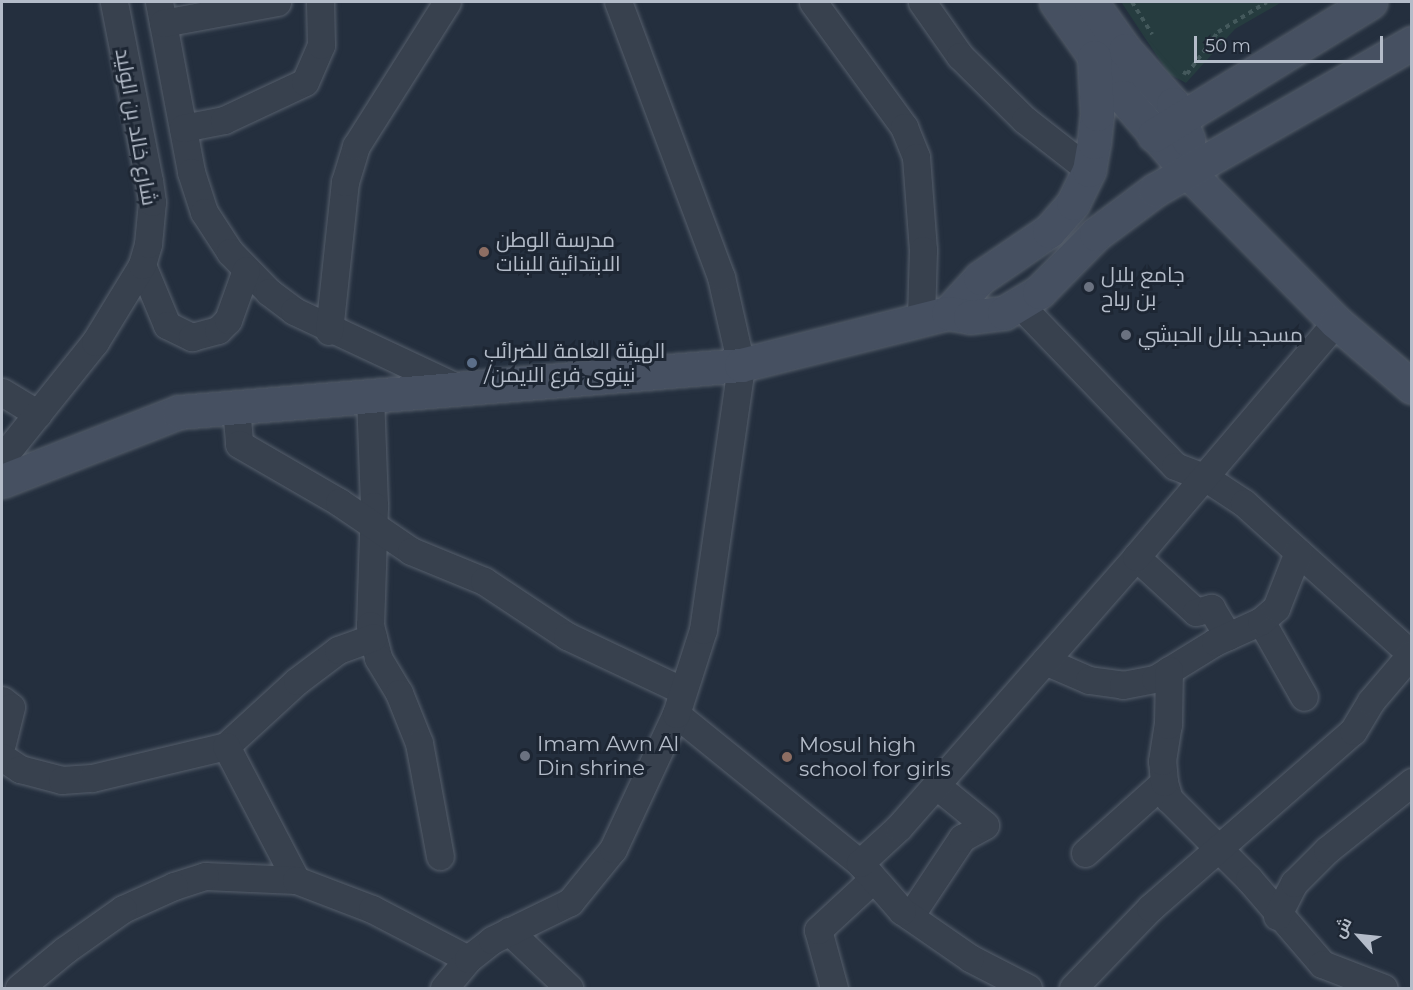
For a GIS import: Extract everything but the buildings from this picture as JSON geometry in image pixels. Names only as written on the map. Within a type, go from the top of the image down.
[{"type":"main road","points":[[1056,2],[1094,57],[1188,144],[1187,171],[1336,322],[1412,387]]},
{"type":"main road","points":[[1091,2],[1168,126]]},
{"type":"main road","points":[[1168,126],[1370,2]]},
{"type":"main road","points":[[2,481],[179,412],[741,364],[935,316],[989,317],[1020,305],[1039,292],[1125,211],[1187,171],[1412,43]]},
{"type":"main road","points":[[935,316],[980,278],[1049,231],[1073,203],[1089,170],[1097,114],[1094,57]]},
{"type":"street","name":"شارع خالد بن الوليد","points":[[2,458],[95,342],[142,265],[148,244],[152,202],[114,2]]},
{"type":"street","points":[[277,2],[161,12],[183,128],[204,212],[246,270],[294,311],[329,331],[456,387]]},
{"type":"street","points":[[183,128],[224,120],[305,82],[321,45],[320,2]]},
{"type":"street","points":[[329,331],[345,182],[356,146],[447,2]]},
{"type":"street","points":[[444,988],[468,959],[509,931],[570,902],[614,849],[678,702],[703,630],[741,364],[721,277],[618,2]]},
{"type":"street","points":[[813,2],[904,127],[916,157],[923,250],[935,316]]},
{"type":"street","points":[[922,2],[960,56],[1025,120],[1089,170]]},
{"type":"street","points":[[142,265],[167,325],[192,337],[218,330],[228,320],[246,270]]},
{"type":"street","points":[[1020,305],[1175,466],[1206,478],[1244,503],[1411,654],[1371,701],[1353,731],[1217,848],[1119,938],[1073,988]]},
{"type":"street","points":[[834,988],[819,930],[936,784],[1206,478],[1336,322]]},
{"type":"street","points":[[2,392],[38,414]]},
{"type":"street","points":[[370,395],[374,506],[370,524],[369,579],[373,637],[378,658],[399,693],[419,743],[440,856]]},
{"type":"street","points":[[236,407],[239,444],[411,551],[484,581],[567,636],[678,702],[866,871],[910,916],[970,958],[1028,988]]},
{"type":"street","points":[[1045,661],[1089,680],[1123,685],[1155,679],[1228,636],[1261,621],[1276,608],[1298,552]]},
{"type":"street","points":[[1136,557],[1196,612],[1211,608],[1228,636]]},
{"type":"street","points":[[1261,621],[1304,697]]},
{"type":"street","points":[[2,758],[20,769],[62,780],[92,778],[226,746],[297,681],[338,650],[373,637]]},
{"type":"street","points":[[1169,670],[1168,725],[1162,761],[1164,782],[1169,799],[1249,879],[1277,916],[1322,964],[1384,988]]},
{"type":"street","points":[[2,700],[11,707],[2,743]]},
{"type":"street","points":[[226,746],[296,880]]},
{"type":"street","points":[[1086,853],[1164,782]]},
{"type":"street","points":[[1277,916],[1294,883],[1327,850],[1412,782]]},
{"type":"street","points":[[910,916],[962,838],[985,825],[936,784]]},
{"type":"street","points":[[19,988],[65,950],[123,909],[174,886],[205,876],[296,880],[372,909],[468,959]]},
{"type":"street","points":[[509,931],[569,988]]},
{"type":"path","points":[[1132,2],[1155,38]]},
{"type":"path","points":[[1174,63],[1186,74],[1218,32],[1267,2]]},
{"type":"green space","points":[[1121,2],[1282,2],[1235,29],[1186,83],[1169,74]]},
{"type":"place","name":"مدرسة الوطن الابتدائية للبنات","points":[[484,252]]},
{"type":"place","name":"جامع بلال بن رباح","points":[[1089,287]]},
{"type":"place","name":"مسجد بلال الحبشي","points":[[1126,335]]},
{"type":"place","name":"الهيئة العامة للضرائب /نينوى فرع الايمن","points":[[472,363]]},
{"type":"place","name":"Imam Awn Al Din shrine","points":[[525,756]]},
{"type":"place","name":"Mosul high school for girls","points":[[787,757]]}]
